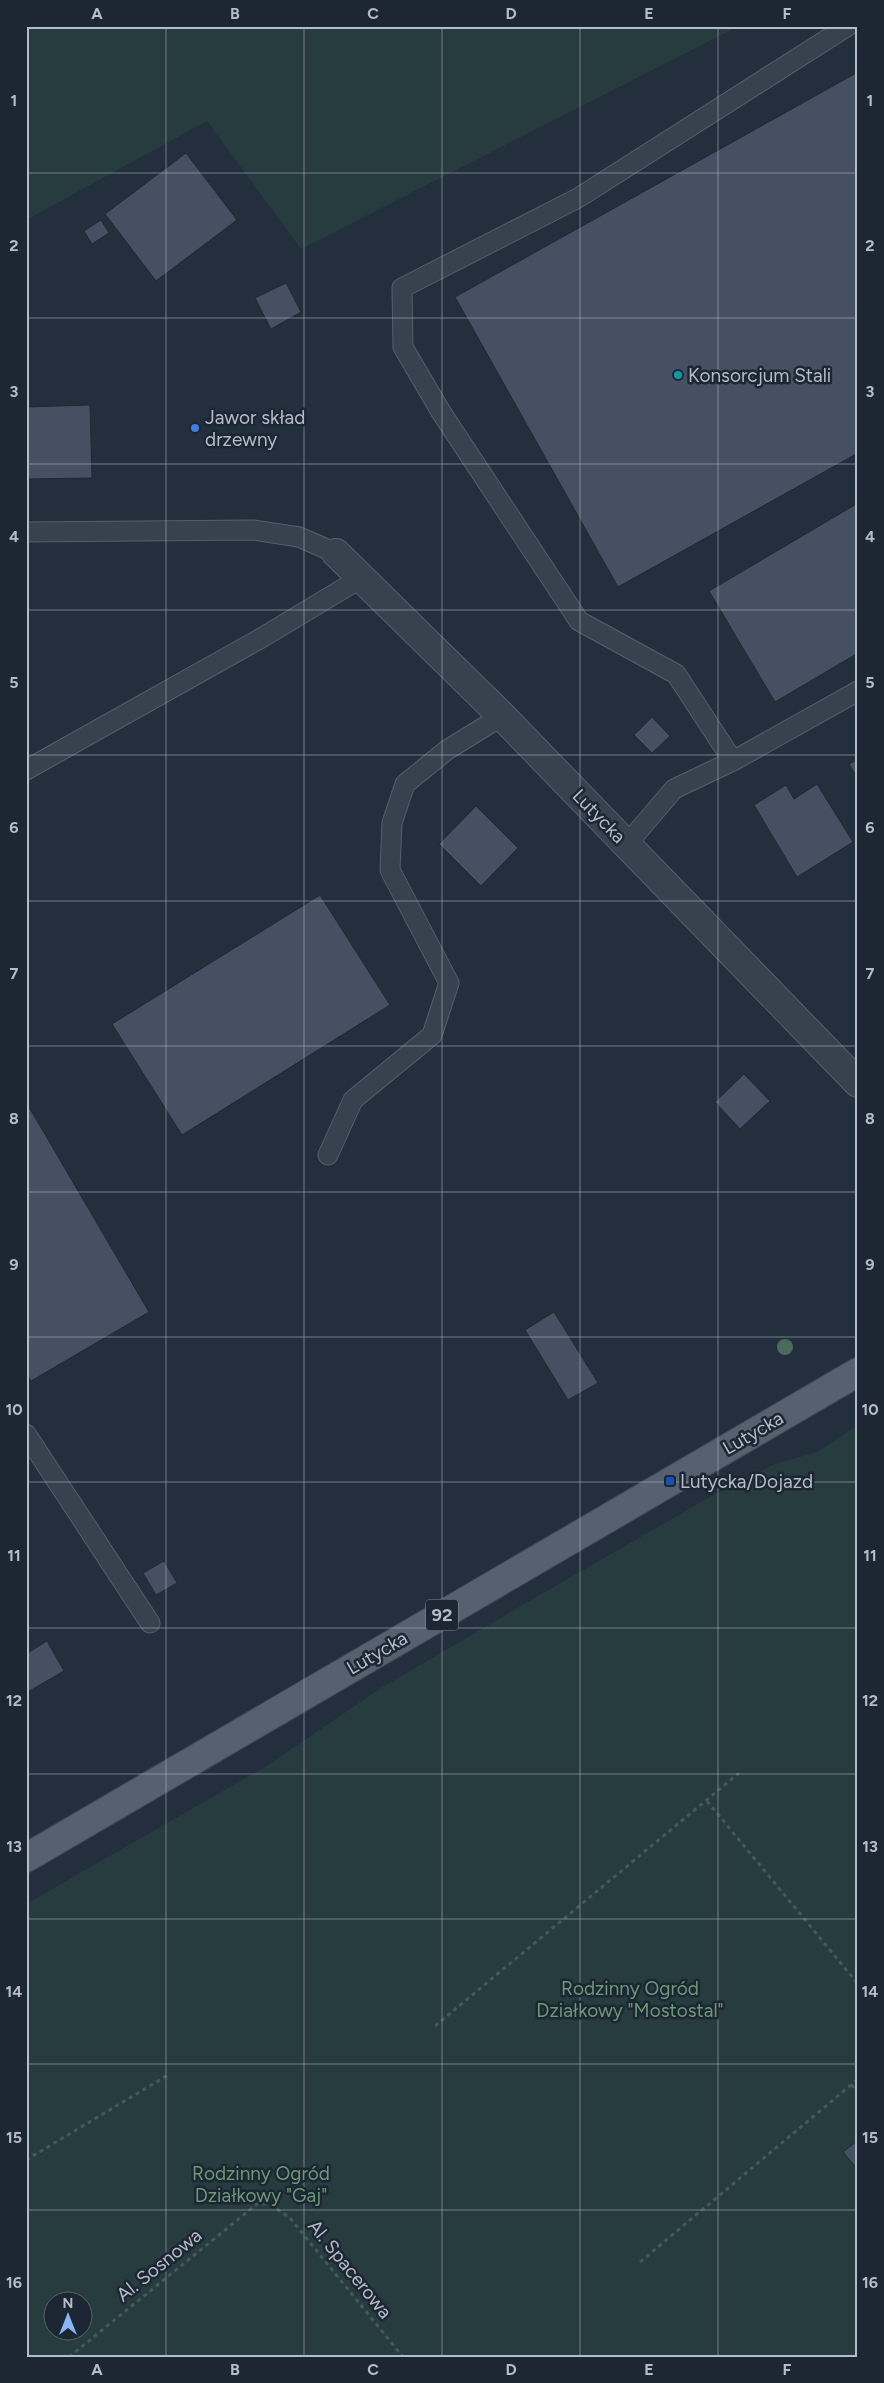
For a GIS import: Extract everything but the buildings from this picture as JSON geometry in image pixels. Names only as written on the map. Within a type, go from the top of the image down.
[{"type":"main road","name":"Lutycka","points":[[26,1858],[858,1372]]},
{"type":"street","name":"Lutycka","points":[[336,553],[502,716],[858,1082]]},
{"type":"lane","points":[[733,762],[676,674],[579,622],[440,412],[403,347],[402,288],[578,198],[848,26]]},
{"type":"lane","points":[[26,532],[253,530],[299,537],[336,553]]},
{"type":"lane","points":[[26,770],[263,637],[362,578]]},
{"type":"lane","points":[[628,844],[674,789],[733,762],[858,691]]},
{"type":"lane","points":[[328,1155],[353,1100],[432,1034],[449,982],[390,870],[392,823],[405,784],[447,750],[502,716]]},
{"type":"lane","points":[[26,1434],[150,1624]]},
{"type":"path","points":[[435,2026],[739,1773]]},
{"type":"path","points":[[707,1801],[858,1984]]},
{"type":"path","points":[[26,2160],[168,2075]]},
{"type":"path","points":[[640,2262],[858,2079]]},
{"type":"path","points":[[851,2085],[858,2091]]},
{"type":"path","name":"Al. Sosnowa","points":[[69,2357],[257,2204],[270,2204]]},
{"type":"path","name":"Al. Spacerowa","points":[[270,2204],[290,2218],[403,2357]]},
{"type":"green space","points":[[26,26],[739,26],[301,249],[207,121],[26,220]]},
{"type":"green space","points":[[858,1425],[858,2357],[26,2357],[26,1904],[265,1767],[384,1686],[710,1497],[775,1464],[817,1452]]},
{"type":"place","name":"Konsorcjum Stali","points":[[678,375]]},
{"type":"place","name":"Jawor skład drzewny","points":[[195,428]]},
{"type":"place","name":"Lutycka/Dojazd","points":[[670,1481]]},
{"type":"park label","name":"Rodzinny Ogród Działkowy \"Mostostal\"","points":[[630,1999]]},
{"type":"park label","name":"Rodzinny Ogród Działkowy \"Gaj\"","points":[[261,2184]]}]
